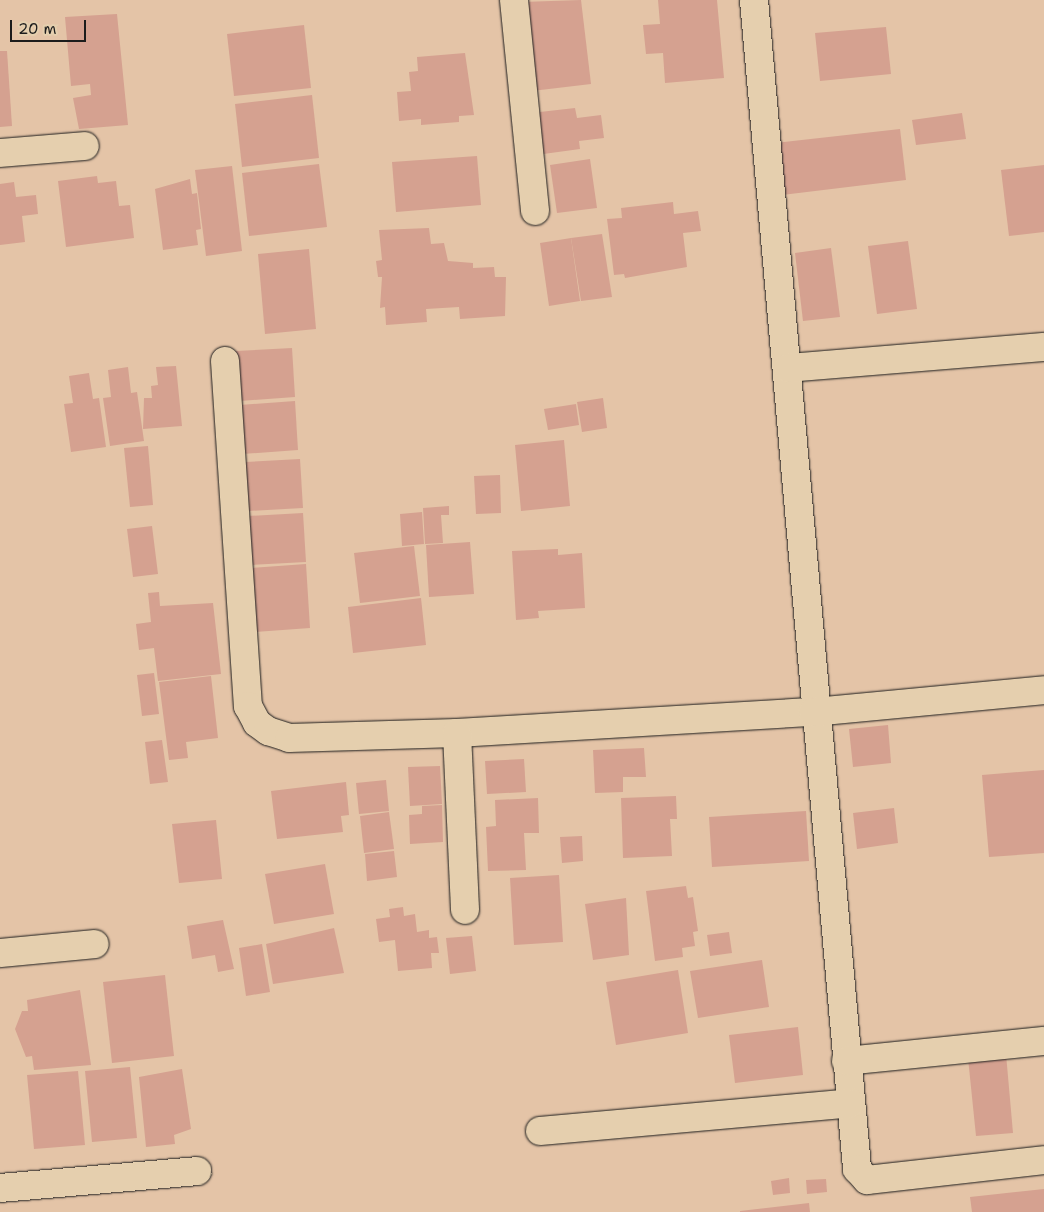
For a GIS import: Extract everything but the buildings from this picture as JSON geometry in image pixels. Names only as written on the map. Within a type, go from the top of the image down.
[{"type":"street","points":[[514,0],[535,211]]},
{"type":"street","points":[[754,0],[788,368],[813,712],[857,1169],[867,1180],[1044,1160]]},
{"type":"street","points":[[0,153],[85,146]]},
{"type":"street","points":[[788,368],[1044,347]]},
{"type":"street","points":[[225,361],[248,706],[257,723],[289,738],[457,733],[813,712],[1044,690]]},
{"type":"street","points":[[457,733],[465,910]]},
{"type":"street","points":[[0,953],[95,944]]},
{"type":"street","points":[[846,1061],[1044,1042]]},
{"type":"street","points":[[540,1131],[851,1103]]},
{"type":"street","points":[[0,1188],[197,1171]]}]
